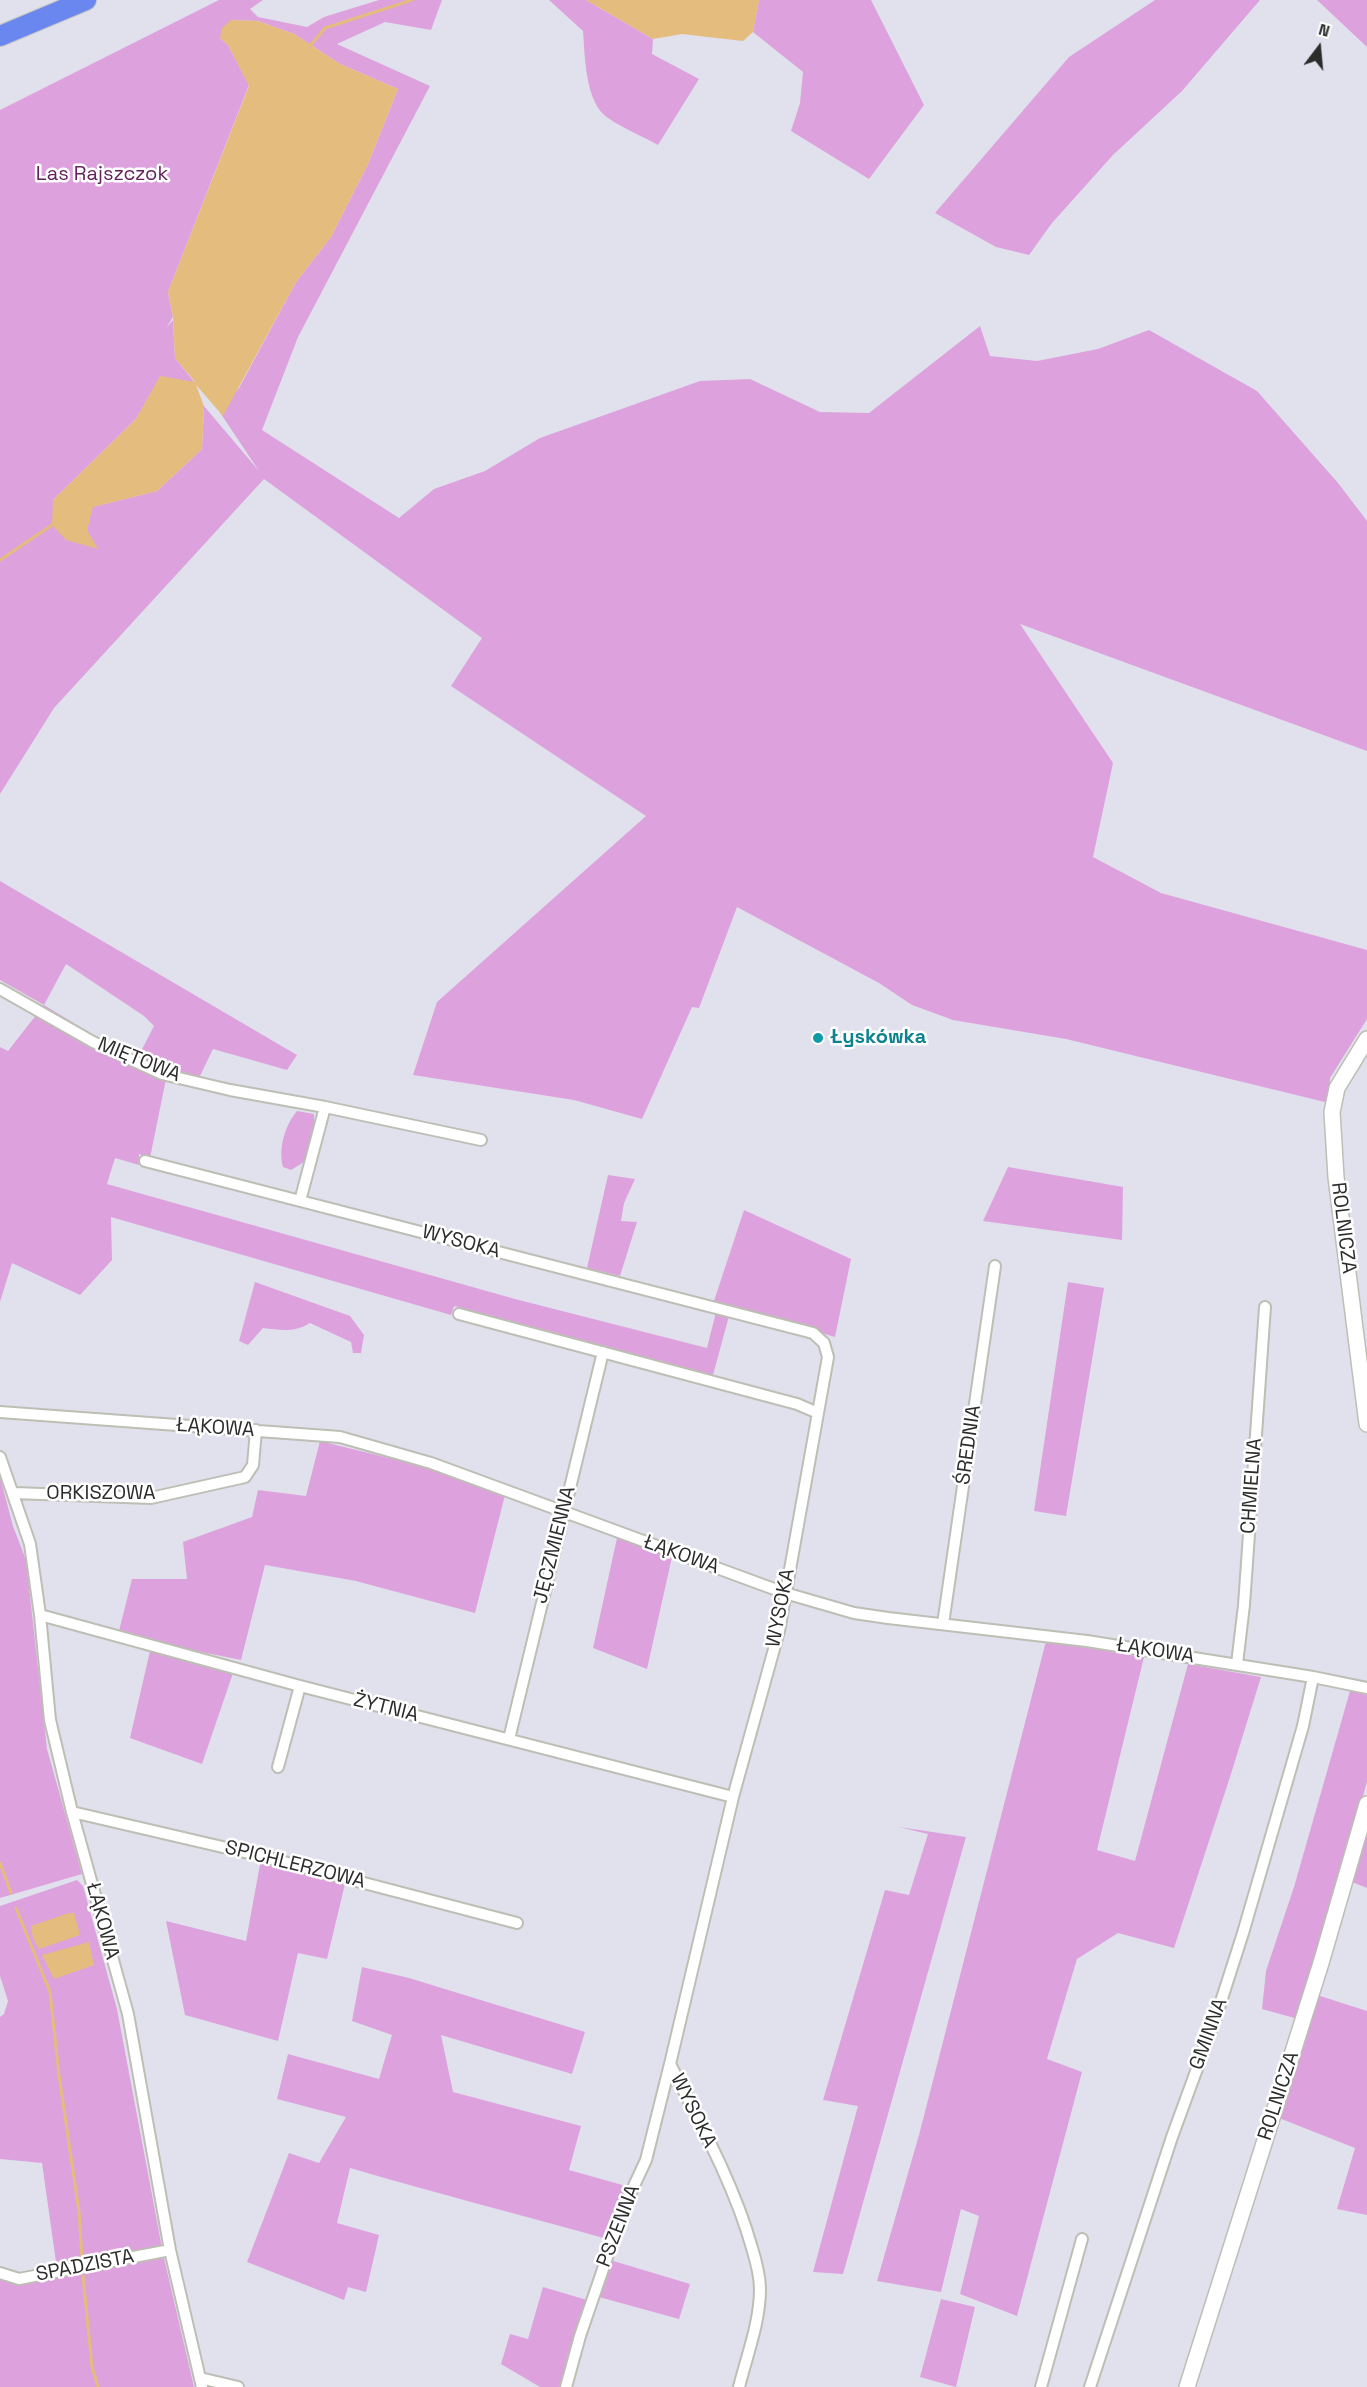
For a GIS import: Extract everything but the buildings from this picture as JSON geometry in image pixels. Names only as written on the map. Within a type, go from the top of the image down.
[{"type":"highway","points":[[0,36],[86,0]]},
{"type":"street","name":"MIĘTOWA","points":[[0,989],[93,1042],[162,1074],[230,1090],[325,1107],[481,1140]]},
{"type":"street","name":"ROLNICZA","points":[[1367,1039],[1337,1088],[1332,1112],[1336,1177],[1367,1424]]},
{"type":"street","points":[[300,1201],[325,1107]]},
{"type":"street","name":"WYSOKA","points":[[145,1161],[813,1333],[824,1343],[828,1357],[779,1631],[733,1797],[670,2064],[738,2205],[759,2274],[758,2313],[739,2387]]},
{"type":"street","name":"ŚREDNIA","points":[[943,1624],[995,1266]]},
{"type":"street","name":"CHMIELNA","points":[[1237,1664],[1244,1605],[1265,1307]]},
{"type":"street","points":[[459,1314],[797,1404],[818,1413]]},
{"type":"street","name":"JĘCZMIENNA","points":[[509,1739],[603,1352]]},
{"type":"street","name":"ŁĄKOWA","points":[[0,1412],[340,1437],[384,1448],[564,1511],[785,1593],[854,1613],[1087,1641],[1237,1664],[1367,1688]]},
{"type":"street","name":"ORKISZOWA","points":[[14,1493],[151,1498],[245,1477],[253,1465],[256,1430]]},
{"type":"street","name":"ŁĄKOWA","points":[[0,1457],[30,1544],[40,1615],[50,1720],[72,1812],[128,2014],[170,2250],[201,2383]]},
{"type":"street","name":"ŻYTNIA","points":[[40,1615],[300,1686],[733,1797]]},
{"type":"street","name":"GMINNA","points":[[1090,2387],[1172,2137],[1240,1943],[1303,1726],[1313,1677]]},
{"type":"street","points":[[278,1767],[300,1686]]},
{"type":"street","name":"ROLNICZA","points":[[1191,2386],[1321,1963],[1367,1804]]},
{"type":"street","name":"SPICHLERZOWA","points":[[72,1812],[257,1855],[517,1923]]},
{"type":"street","name":"PSZENNA","points":[[566,2387],[580,2336],[625,2205],[646,2160],[670,2064]]},
{"type":"street","points":[[1041,2387],[1082,2240]]},
{"type":"street","name":"SPADZISTA","points":[[0,2273],[19,2279],[170,2250]]},
{"type":"street","points":[[201,2383],[238,2387]]},
{"type":"green space","name":"Las Rajszczok","points":[[219,0],[263,0],[250,9],[258,17],[307,27],[324,17],[379,0],[442,0],[431,30],[385,22],[337,44],[430,86],[298,337],[262,430],[399,518],[434,489],[485,471],[540,438],[700,381],[750,379],[820,412],[869,413],[980,326],[990,356],[1037,361],[1098,349],[1149,330],[1257,391],[1338,483],[1367,521],[1367,751],[1020,624],[1113,763],[1093,857],[1161,893],[1367,950],[1367,1019],[1330,1078],[1329,1103],[1066,1039],[953,1020],[912,1005],[879,983],[737,907],[699,1008],[692,1007],[642,1119],[574,1100],[413,1075],[437,1002],[646,816],[451,686],[482,638],[264,479],[54,708],[0,794],[0,110]],"holes":[[[231,20],[258,21],[294,34],[340,64],[398,89],[368,164],[331,237],[296,282],[239,388],[219,411],[259,471],[204,406],[202,449],[157,491],[92,507],[87,530],[53,500],[136,419],[160,377],[195,383],[175,358],[173,320],[166,328],[173,317],[168,292],[249,85],[228,45],[220,38]]]},
{"type":"green space","points":[[549,0],[586,0],[653,39],[652,54],[699,79],[658,145],[614,122],[600,111],[588,78],[583,31]]},
{"type":"green space","points":[[759,0],[871,0],[924,105],[869,179],[791,131],[800,103],[803,72],[753,32]]},
{"type":"green space","points":[[1155,0],[1260,0],[1182,91],[1113,155],[1052,223],[1029,255],[996,247],[935,213],[1069,57]]},
{"type":"green space","points":[[1317,0],[1367,0],[1367,47]]},
{"type":"green space","points":[[0,881],[297,1055],[287,1070],[213,1049],[199,1078],[158,1066],[139,1055],[154,1026],[144,1016],[66,964],[44,1005],[0,980]]},
{"type":"green space","points":[[44,1005],[166,1079],[150,1158],[139,1154],[139,1165],[115,1158],[107,1184],[515,1299],[707,1348],[716,1312],[729,1316],[713,1375],[454,1306],[451,1315],[111,1217],[112,1260],[80,1295],[12,1263],[0,1302],[0,1047],[8,1051]]},
{"type":"green space","points":[[297,1111],[314,1114],[314,1130],[307,1160],[291,1170],[283,1167],[281,1153],[289,1123]]},
{"type":"green space","points":[[1008,1167],[1123,1187],[1122,1240],[983,1221]]},
{"type":"green space","points":[[608,1175],[635,1179],[624,1203],[621,1221],[637,1222],[620,1276],[587,1268]]},
{"type":"green space","points":[[744,1210],[851,1259],[835,1337],[714,1301]]},
{"type":"green space","points":[[255,1282],[350,1316],[364,1335],[361,1353],[353,1353],[351,1342],[310,1323],[293,1330],[263,1328],[248,1345],[239,1341]]},
{"type":"green space","points":[[1068,1282],[1104,1288],[1066,1516],[1034,1511]]},
{"type":"green space","points":[[320,1441],[425,1467],[505,1495],[475,1613],[356,1581],[265,1565],[241,1660],[118,1635],[132,1579],[187,1579],[183,1542],[252,1517],[258,1490],[306,1496]]},
{"type":"green space","points":[[0,1477],[13,1526],[26,1560],[47,1749],[82,1874],[0,1898]]},
{"type":"green space","points":[[617,1538],[672,1557],[647,1669],[593,1648]]},
{"type":"green space","points":[[1046,1641],[1144,1657],[1097,1850],[1135,1861],[1188,1664],[1261,1677],[1174,1948],[1118,1933],[1077,1959],[1047,2059],[1082,2072],[1017,2316],[960,2294],[979,2216],[961,2209],[941,2292],[877,2281],[919,2135]]},
{"type":"green space","points":[[150,1651],[233,1673],[202,1764],[130,1738]]},
{"type":"green space","points":[[1350,1691],[1367,1695],[1367,1782],[1298,2019],[1262,2009],[1266,1971],[1294,1887]]},
{"type":"green space","points":[[899,1827],[966,1837],[843,2274],[813,2272],[858,2106],[823,2100],[885,1890],[909,1895],[928,1834]]},
{"type":"green space","points":[[1367,1832],[1367,1888],[1352,1882]]},
{"type":"green space","points":[[261,1859],[345,1884],[327,1959],[298,1953],[278,2041],[185,2015],[166,1921],[246,1941]]},
{"type":"green space","points":[[77,1880],[83,1886],[117,2009],[162,2248],[57,2269],[42,2163],[0,2159],[0,2017],[4,2014],[8,2001],[0,1976],[0,1906]]},
{"type":"green space","points":[[362,1967],[409,1978],[585,2032],[572,2074],[441,2035],[453,2092],[581,2126],[569,2170],[626,2186],[607,2239],[350,2168],[337,2223],[379,2235],[366,2292],[348,2287],[344,2300],[247,2262],[289,2153],[319,2163],[346,2117],[277,2099],[288,2054],[379,2079],[392,2035],[352,2021]]},
{"type":"green space","points":[[1317,1995],[1367,2011],[1367,2215],[1337,2209],[1355,2148],[1279,2118]]},
{"type":"green space","points":[[164,2258],[194,2387],[0,2387],[0,2280],[19,2284]]},
{"type":"green space","points":[[610,2260],[690,2284],[679,2319],[599,2297]]},
{"type":"green space","points":[[543,2287],[587,2300],[562,2387],[540,2387],[501,2364],[510,2334],[528,2339]]},
{"type":"green space","points":[[941,2299],[975,2307],[956,2387],[920,2377]]},
{"type":"shaded area","points":[[586,0],[759,0],[753,32],[743,41],[682,34],[653,39]]},
{"type":"shaded area","points":[[231,20],[258,21],[294,34],[340,64],[398,89],[368,164],[331,237],[296,282],[223,416],[196,385],[204,406],[202,449],[157,491],[93,507],[87,530],[98,549],[66,540],[52,525],[53,500],[136,419],[160,376],[195,382],[175,358],[173,317],[168,292],[249,86],[228,45],[220,38],[222,28]]},
{"type":"shaded area","points":[[74,1913],[80,1935],[39,1949],[33,1938],[31,1926]]},
{"type":"shaded area","points":[[89,1942],[94,1965],[54,1979],[42,1955]]},
{"type":"waterway","points":[[311,45],[325,28],[412,0]]},
{"type":"waterway","points":[[0,560],[52,525]]},
{"type":"waterway","points":[[0,1863],[11,1893]]},
{"type":"waterway","points":[[16,1908],[50,1992],[59,2075],[79,2212],[82,2258]]},
{"type":"waterway","points":[[83,2276],[92,2367],[98,2387]]},
{"type":"place","name":"Łyskówka","points":[[818,1038]]}]
